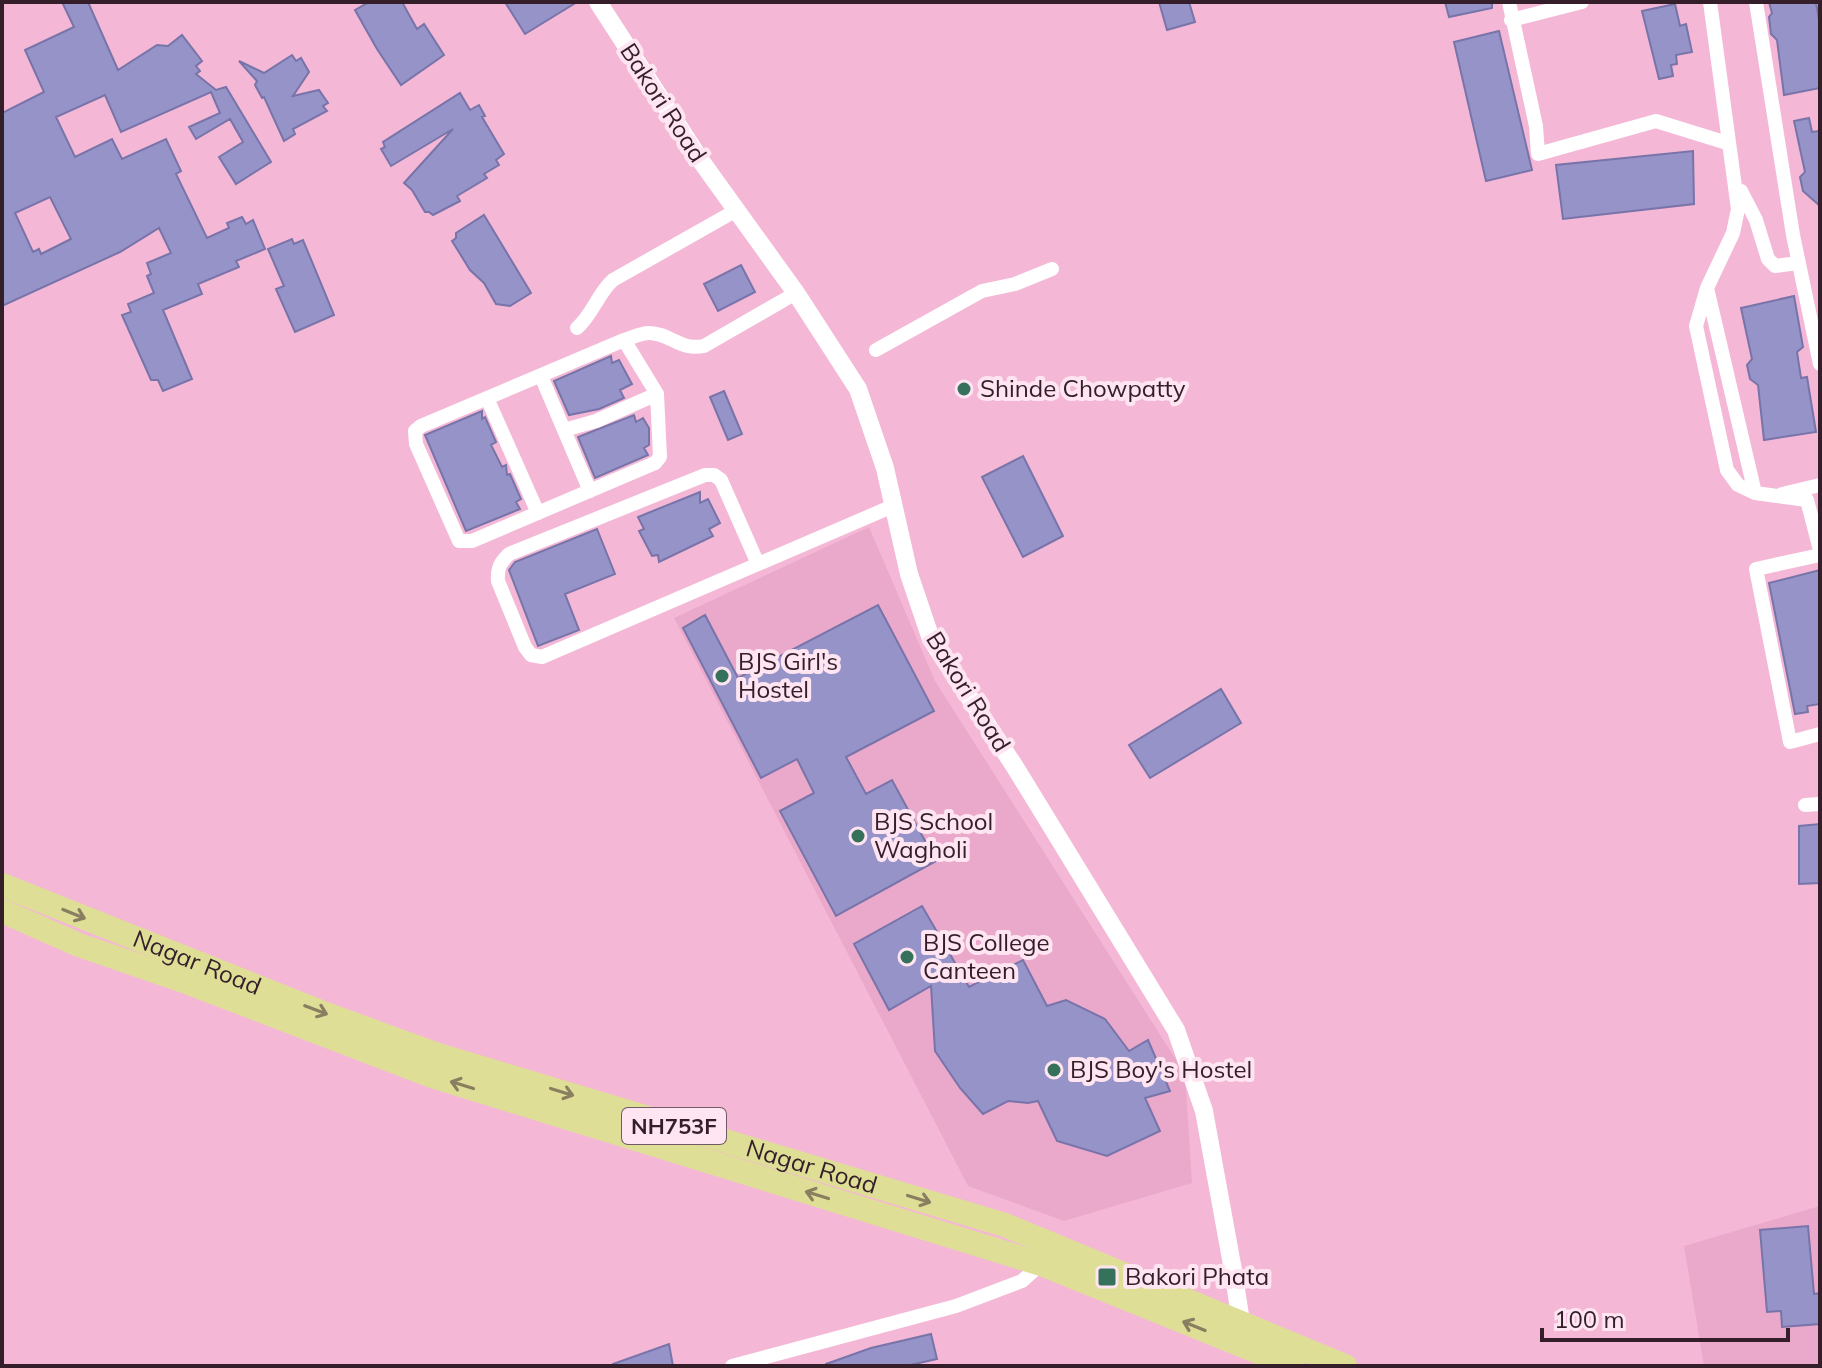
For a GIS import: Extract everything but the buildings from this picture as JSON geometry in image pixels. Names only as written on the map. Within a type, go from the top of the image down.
[{"type":"highway","name":"Nagar Road","points":[[2,885],[417,1048],[1005,1225],[1239,1332],[1293,1366]]},
{"type":"highway","name":"Nagar Road","points":[[2,911],[79,945],[189,983],[432,1076],[1041,1264],[1345,1366]]},
{"type":"street","points":[[1509,2],[1536,126],[1538,154],[1656,121],[1727,143]]},
{"type":"street","points":[[1511,20],[1582,2]]},
{"type":"street","points":[[1710,2],[1738,209],[1733,233],[1707,288],[1696,326],[1727,470],[1738,485],[1755,493],[1807,500],[1820,552],[1756,569],[1790,742],[1820,734]]},
{"type":"street","points":[[1756,2],[1798,263],[1820,364]]},
{"type":"street","name":"Bakori Road","points":[[602,3],[660,100],[735,211],[796,293],[858,389],[876,438],[909,574],[931,639],[1015,767],[1176,1030],[1204,1111],[1239,1332]]},
{"type":"street","points":[[1737,184],[1756,220],[1768,259],[1775,266],[1798,263]]},
{"type":"street","points":[[577,328],[613,280],[735,211]]},
{"type":"street","points":[[876,350],[982,291],[1015,284],[1052,269]]},
{"type":"street","points":[[1805,287],[1820,297]]},
{"type":"street","points":[[1707,288],[1755,493]]},
{"type":"street","points":[[624,340],[657,394],[660,457],[655,463],[472,541],[459,541],[416,444],[415,431],[487,398],[624,340],[645,333],[659,334],[692,348],[704,346],[796,293]]},
{"type":"street","points":[[541,376],[590,491]]},
{"type":"street","points":[[564,430],[596,421],[657,394]]},
{"type":"street","points":[[487,398],[538,513]]},
{"type":"street","points":[[758,564],[721,480],[714,475],[705,475],[509,554],[497,570],[498,581],[525,647],[531,655],[542,657],[893,506]]},
{"type":"street","points":[[1774,496],[1820,485]]},
{"type":"street","points":[[732,1366],[956,1306],[1022,1281],[1041,1264]]},
{"type":"shaded area","points":[[869,527],[935,681],[1185,1074],[1192,1183],[1064,1221],[968,1186],[674,618]]},
{"type":"shaded area","points":[[1820,1206],[1820,1366],[1704,1366],[1684,1246]]},
{"type":"place","name":"Shinde Chowpatty","points":[[964,389]]},
{"type":"place","name":"BJS Girl's Hostel","points":[[722,676]]},
{"type":"place","name":"BJS School Wagholi","points":[[858,836]]},
{"type":"place","name":"BJS College Canteen","points":[[907,957]]},
{"type":"place","name":"BJS Boy's Hostel","points":[[1054,1070]]},
{"type":"place","name":"Bakori Phata","points":[[1107,1277]]}]
